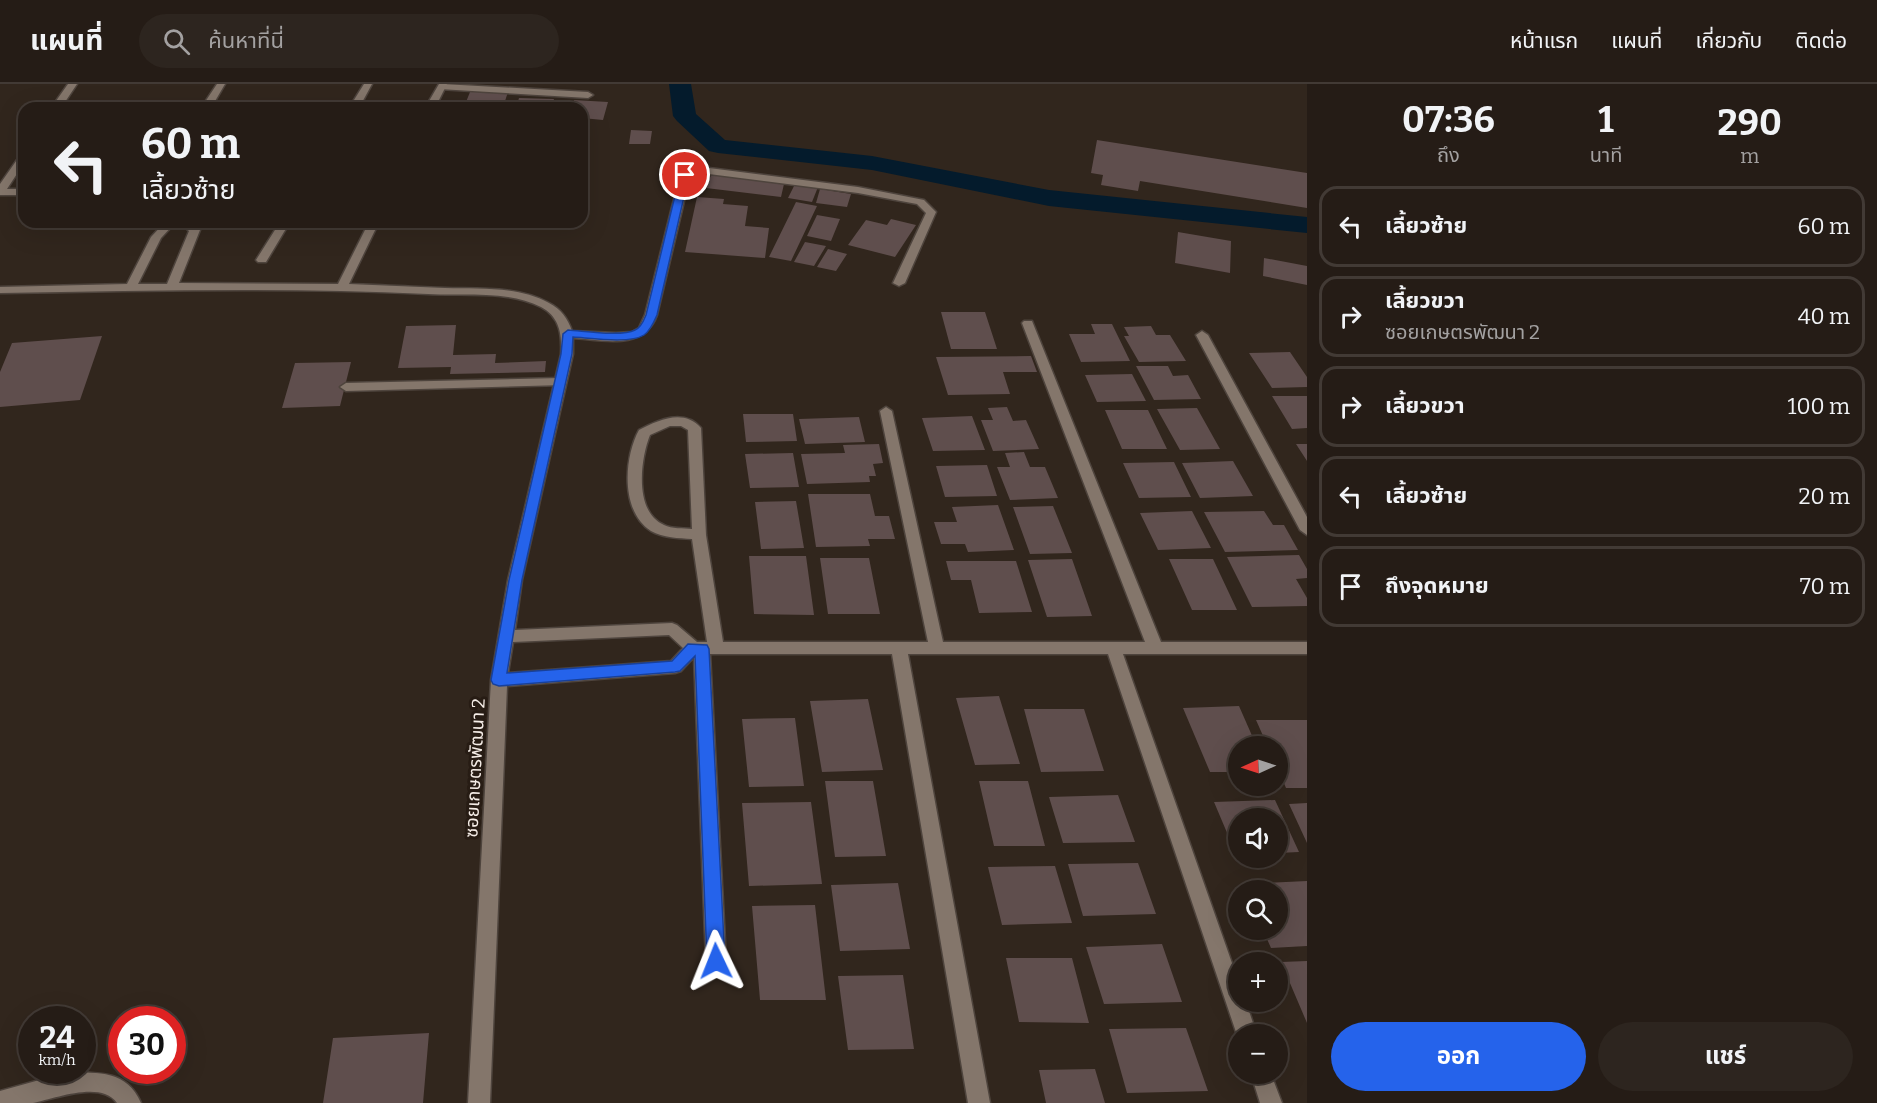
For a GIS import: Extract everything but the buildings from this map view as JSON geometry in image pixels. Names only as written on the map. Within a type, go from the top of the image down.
[{"type":"street","points":[[61,102],[73,84]]},
{"type":"street","points":[[210,102],[221,84]]},
{"type":"street","points":[[358,102],[368,84]]},
{"type":"street","points":[[433,102],[442,85],[588,95]]},
{"type":"street","points":[[0,192],[18,165]]},
{"type":"street","points":[[0,290],[342,286],[515,296],[544,305],[562,317],[568,334],[623,336],[640,333],[646,327],[651,315],[685,175],[690,171],[701,170],[858,190],[920,202],[931,212],[899,283]]},
{"type":"street","points":[[0,192],[18,192]]},
{"type":"street","points":[[130,289],[156,237],[165,228]]},
{"type":"street","points":[[171,288],[195,230],[192,228]]},
{"type":"street","points":[[262,260],[281,228]]},
{"type":"street","points":[[342,286],[371,228]]},
{"type":"street","points":[[1028,323],[1156,649]]},
{"type":"street","name":"ซอยเกษตรพัฒนา 2","points":[[480,1103],[499,680],[515,580],[560,382],[568,334]]},
{"type":"street","points":[[1202,335],[1307,530]]},
{"type":"street","points":[[346,387],[560,382]]},
{"type":"street","points":[[886,411],[938,649]]},
{"type":"street","points":[[699,535],[659,530],[646,521],[642,513],[636,485],[636,455],[644,433],[659,424],[670,421],[682,422],[694,428],[699,535],[704,648],[716,961]]},
{"type":"street","points":[[506,636],[672,629],[704,648],[1114,650],[1307,648]]},
{"type":"street","points":[[499,680],[675,667],[704,648]]},
{"type":"street","points":[[899,650],[979,1103]]},
{"type":"street","points":[[1114,650],[1244,1024]]},
{"type":"street","points":[[0,1102],[68,1082],[100,1083],[122,1090],[130,1103]]},
{"type":"street","points":[[1264,1084],[1271,1103]]},
{"type":"waterway","points":[[680,84],[685,116],[718,146],[872,163],[1049,198],[1307,225]]},
{"type":"route","points":[[685,175],[651,315],[646,327],[640,333],[623,336],[568,334],[567,354],[515,580],[499,680],[675,667],[693,648],[702,649],[716,961]]}]
